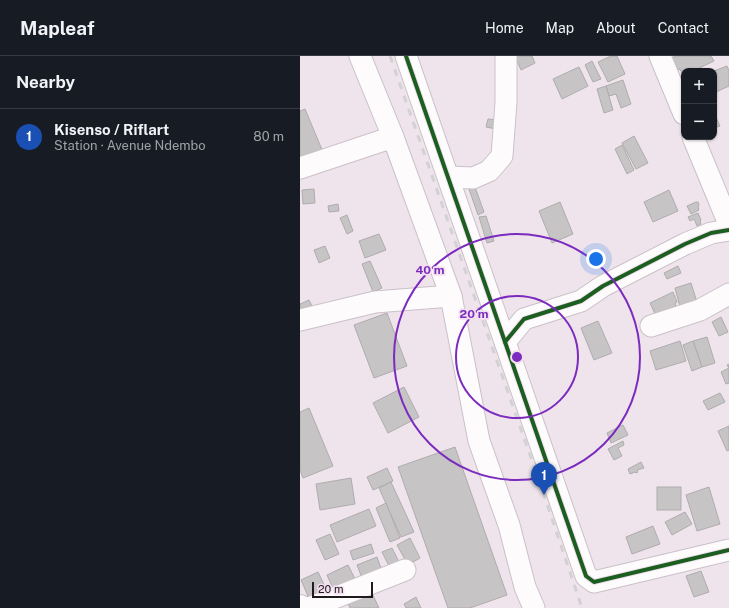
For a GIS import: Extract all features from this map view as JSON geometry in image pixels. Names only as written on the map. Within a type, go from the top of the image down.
[{"type":"street","points":[[360,56],[393,137],[451,296],[480,441],[508,525],[525,586],[534,608]]},
{"type":"street","points":[[406,56],[586,576],[594,582],[729,550]]},
{"type":"street","points":[[448,177],[473,178],[489,171],[502,156],[506,102],[506,56]]},
{"type":"street","points":[[660,56],[681,107]]},
{"type":"street","points":[[300,168],[393,137]]},
{"type":"street","points":[[694,140],[729,224]]},
{"type":"street","points":[[505,342],[524,319],[581,301],[603,286],[685,244],[711,233],[729,230]]},
{"type":"street","points":[[651,326],[700,310],[729,294]]},
{"type":"street","points":[[300,320],[375,302],[451,296]]},
{"type":"street","points":[[309,608],[405,570]]},
{"type":"building","points":[[515,56],[532,56],[535,63],[521,70]]},
{"type":"building","points":[[611,56],[617,56],[625,74],[608,82],[598,62]]},
{"type":"building","points":[[676,56],[711,56],[714,61],[699,68],[681,68],[681,71],[680,69],[673,72],[667,60]]},
{"type":"building","points":[[592,61],[601,79],[593,82],[585,65]]},
{"type":"building","points":[[727,66],[729,71],[729,86],[717,92],[717,70]]},
{"type":"building","points":[[579,67],[588,86],[562,99],[553,79]]},
{"type":"building","points":[[623,80],[631,104],[621,108],[616,94],[609,96],[606,86]]},
{"type":"building","points":[[606,86],[613,110],[604,113],[597,89]]},
{"type":"building","points":[[305,109],[323,152],[300,161],[300,111]]},
{"type":"building","points":[[488,119],[497,120],[496,129],[486,127]]},
{"type":"building","points":[[717,120],[720,126],[717,127]]},
{"type":"building","points":[[634,136],[648,163],[636,169],[622,143]]},
{"type":"building","points":[[622,145],[634,170],[627,174],[615,149]]},
{"type":"building","points":[[475,187],[484,212],[478,215],[469,189]]},
{"type":"building","points":[[314,189],[315,203],[303,204],[302,190]]},
{"type":"building","points":[[669,190],[678,211],[653,222],[644,202]]},
{"type":"building","points":[[560,202],[573,234],[552,243],[539,211]]},
{"type":"building","points":[[698,202],[699,210],[691,214],[687,206]]},
{"type":"building","points":[[338,204],[339,211],[329,212],[328,206]]},
{"type":"building","points":[[698,213],[701,224],[697,226],[694,219],[690,221],[688,217]]},
{"type":"building","points":[[347,215],[353,231],[347,234],[340,218]]},
{"type":"building","points":[[486,216],[494,241],[487,243],[479,217]]},
{"type":"building","points":[[379,234],[386,250],[365,258],[359,241]]},
{"type":"building","points":[[325,246],[330,258],[319,263],[314,250]]},
{"type":"building","points":[[370,261],[382,288],[373,292],[362,264]]},
{"type":"building","points":[[678,266],[681,273],[667,279],[664,273]]},
{"type":"building","points":[[691,283],[697,302],[680,307],[675,288]]},
{"type":"building","points":[[673,292],[677,302],[675,303],[676,306],[656,316],[650,303]]},
{"type":"building","points":[[309,300],[314,310],[300,316],[300,304]]},
{"type":"building","points":[[387,313],[407,366],[374,378],[354,325]]},
{"type":"building","points":[[721,317],[728,332],[719,336],[712,322]]},
{"type":"building","points":[[598,321],[612,353],[594,360],[581,328]]},
{"type":"building","points":[[707,337],[715,363],[702,367],[693,341]]},
{"type":"building","points":[[680,341],[686,361],[656,370],[650,351]]},
{"type":"building","points":[[693,341],[702,367],[692,371],[683,345]]},
{"type":"building","points":[[729,368],[729,383],[726,384],[721,372]]},
{"type":"building","points":[[404,387],[419,417],[388,433],[373,403]]},
{"type":"building","points":[[720,393],[725,402],[708,410],[703,401]]},
{"type":"building","points":[[309,408],[333,466],[303,478],[300,470],[300,412]]},
{"type":"building","points":[[623,425],[628,435],[611,443],[607,433]]},
{"type":"building","points":[[729,426],[729,450],[727,451],[718,431]]},
{"type":"building","points":[[623,441],[624,445],[618,448],[622,456],[614,460],[608,449]]},
{"type":"building","points":[[455,447],[507,595],[470,608],[448,608],[398,467]]},
{"type":"building","points":[[641,462],[644,468],[637,470],[638,472],[636,473],[630,474],[628,469]]},
{"type":"building","points":[[387,468],[393,481],[373,490],[367,477]]},
{"type":"building","points":[[351,478],[355,504],[320,510],[316,484]]},
{"type":"building","points":[[391,482],[414,532],[401,537],[379,488]]},
{"type":"building","points":[[657,487],[681,487],[681,510],[657,510]]},
{"type":"building","points":[[709,487],[720,524],[697,531],[686,495]]},
{"type":"building","points":[[386,503],[400,538],[390,542],[376,508]]},
{"type":"building","points":[[369,509],[376,526],[337,542],[330,525]]},
{"type":"building","points":[[685,512],[692,524],[672,535],[665,522]]},
{"type":"building","points":[[653,526],[660,544],[632,554],[626,537]]},
{"type":"building","points":[[330,534],[339,554],[325,560],[316,540]]},
{"type":"building","points":[[410,538],[420,558],[408,565],[397,545]]},
{"type":"building","points":[[371,544],[374,553],[353,560],[350,551]]},
{"type":"building","points":[[392,548],[400,564],[390,568],[382,552]]},
{"type":"building","points":[[377,557],[382,571],[362,578],[357,565]]},
{"type":"building","points":[[348,565],[356,581],[334,591],[327,575]]},
{"type":"building","points":[[701,571],[709,592],[694,597],[686,576]]},
{"type":"building","points":[[318,572],[329,595],[311,603],[301,580]]},
{"type":"building","points":[[370,589],[379,608],[350,608],[347,601]]},
{"type":"building","points":[[416,597],[421,608],[406,608],[404,604]]},
{"type":"railway","points":[[390,56],[544,495],[582,608]]},
{"type":"cycle path","points":[[406,56],[586,576],[594,582],[729,550]]},
{"type":"cycle path","points":[[505,342],[524,319],[581,301],[603,286],[685,244],[711,233],[729,230]]},
{"type":"place","name":"Kisenso / Riflart","points":[[544,495]]}]
